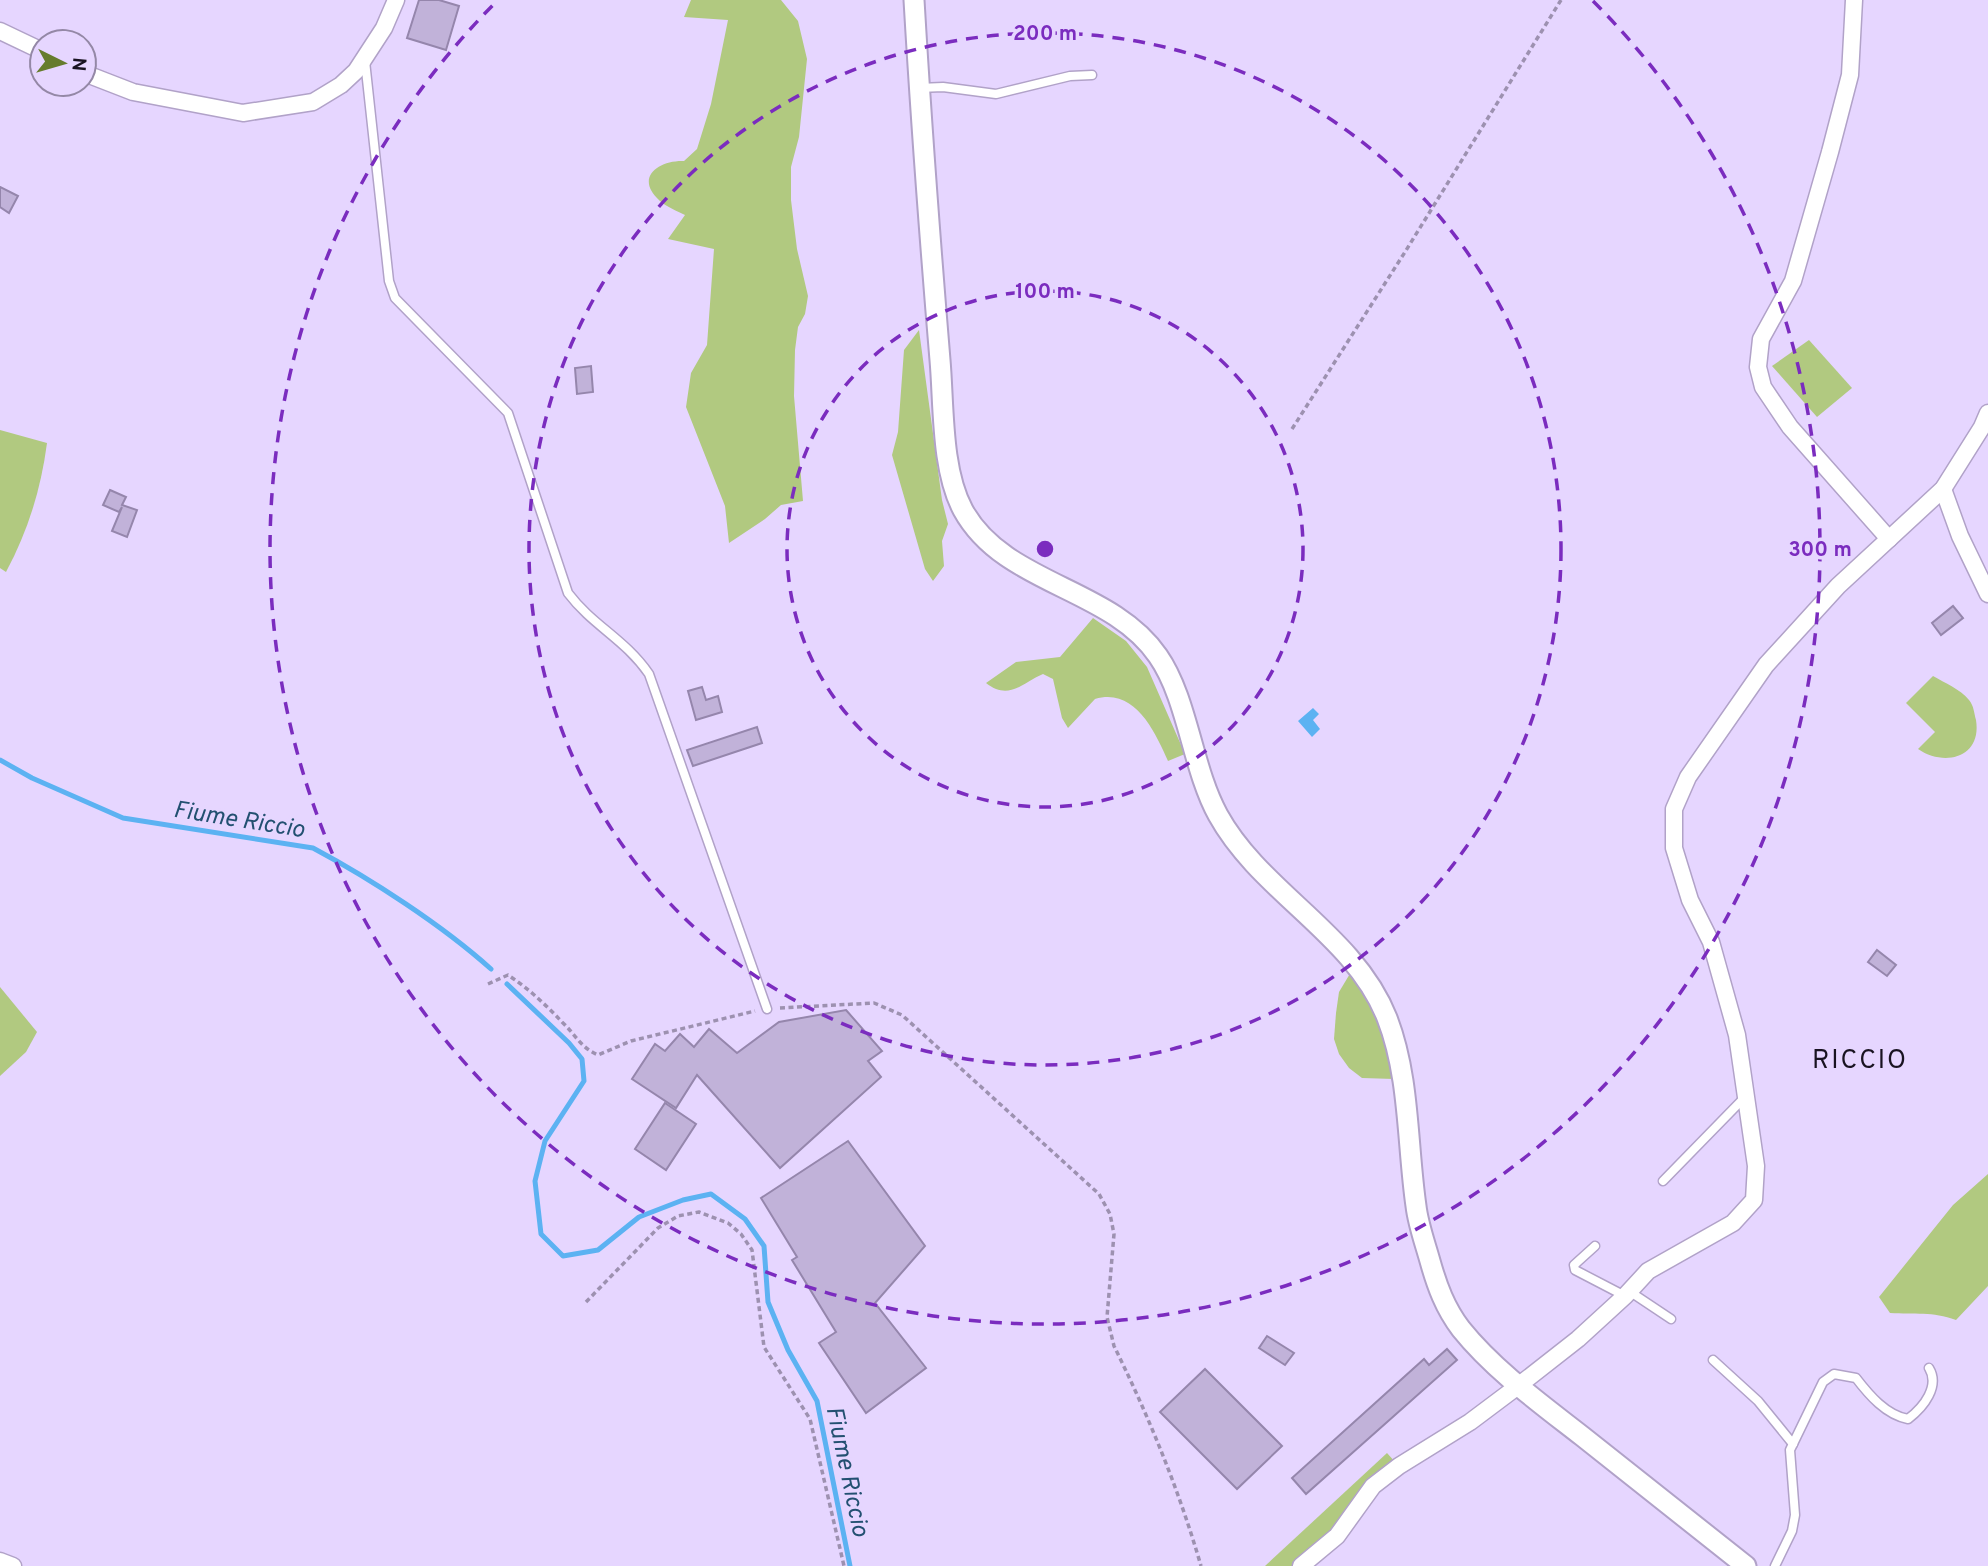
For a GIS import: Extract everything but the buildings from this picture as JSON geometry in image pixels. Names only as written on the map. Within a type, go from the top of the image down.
[{"type":"street","points":[[98,78],[133,92],[243,113],[313,102],[341,85],[356,71],[384,28],[396,0]]},
{"type":"street","points":[[914,0],[949,463],[964,511],[985,539],[1004,553],[1137,629],[1160,658],[1169,675],[1205,787],[1218,816],[1259,867],[1361,970],[1388,1021],[1402,1078],[1416,1211],[1441,1297],[1462,1330],[1518,1386],[1746,1566]]},
{"type":"street","points":[[1854,0],[1850,75],[1830,152],[1793,281],[1762,339],[1758,367],[1763,387],[1790,427],[1889,539]]},
{"type":"street","points":[[0,31],[28,44]]},
{"type":"street","points":[[1301,1566],[1337,1536],[1373,1486],[1399,1466],[1470,1422],[1518,1386],[1578,1339],[1648,1271],[1733,1223],[1754,1200],[1756,1166],[1737,1035],[1711,942],[1690,900],[1674,848],[1674,809],[1688,778],[1766,665],[1838,586],[1943,489],[1988,413]]},
{"type":"street","points":[[1943,489],[1960,537],[1988,594]]},
{"type":"street","points":[[0,1561],[13,1566]]},
{"type":"lane","points":[[365,59],[389,281],[395,298],[509,413],[568,593],[583,613],[635,654],[649,674],[767,1009]]},
{"type":"lane","points":[[919,88],[943,87],[996,94],[1070,76],[1092,75]]},
{"type":"lane","points":[[1662,1181],[1746,1096]]},
{"type":"lane","points":[[1595,1245],[1574,1265],[1575,1270],[1627,1294],[1671,1319]]},
{"type":"lane","points":[[1713,1360],[1758,1401],[1793,1444]]},
{"type":"lane","points":[[1775,1566],[1792,1531],[1795,1515],[1790,1450],[1824,1382],[1834,1374],[1856,1378],[1882,1405],[1908,1419],[1919,1411],[1933,1386],[1934,1377],[1929,1368]]},
{"type":"path","points":[[1292,429],[1413,240],[1561,0]]},
{"type":"path","points":[[488,984],[508,975],[564,1023],[587,1050],[598,1055],[632,1041],[733,1014],[767,1009],[874,1003],[902,1015],[1099,1194],[1110,1214],[1114,1234],[1107,1317],[1110,1330],[1174,1482],[1200,1566]]},
{"type":"path","points":[[586,1302],[658,1228],[678,1216],[699,1212],[728,1223],[741,1234],[752,1250],[764,1347],[810,1419],[844,1566]]},
{"type":"green space","points":[[691,0],[781,0],[798,21],[807,59],[799,137],[791,167],[791,200],[797,249],[808,296],[805,314],[798,327],[795,350],[794,396],[803,501],[781,505],[729,543],[725,506],[686,407],[691,373],[707,345],[714,249],[668,239],[685,215],[660,201],[649,185],[652,172],[658,167],[674,161],[684,161],[697,149],[711,104],[728,20],[684,17]]},
{"type":"green space","points":[[919,330],[942,500],[948,524],[942,541],[944,566],[933,581],[925,569],[892,455],[898,432],[904,350]]},
{"type":"green space","points":[[1809,340],[1852,388],[1817,417],[1772,366]]},
{"type":"green space","points":[[0,430],[47,443],[32,509],[6,572],[0,568]]},
{"type":"green space","points":[[1093,618],[1126,641],[1147,667],[1185,754],[1168,761],[1150,725],[1132,706],[1121,700],[1109,697],[1095,699],[1068,728],[1062,718],[1053,679],[1043,674],[1009,690],[994,688],[986,683],[1016,662],[1060,657]]},
{"type":"green space","points":[[1933,676],[1952,686],[1969,700],[1973,707],[1976,733],[1973,743],[1959,756],[1939,757],[1918,749],[1935,732],[1906,703]]},
{"type":"green space","points":[[1351,972],[1378,1018],[1394,1079],[1362,1078],[1349,1068],[1339,1054],[1334,1039],[1339,992]]},
{"type":"green space","points":[[0,987],[37,1032],[26,1052],[0,1076]]},
{"type":"green space","points":[[1988,1174],[1988,1286],[1956,1320],[1931,1314],[1890,1313],[1879,1297],[1953,1205]]},
{"type":"green space","points":[[1387,1453],[1396,1463],[1298,1566],[1265,1566]]},
{"type":"water","points":[[1313,708],[1319,714],[1313,720],[1320,729],[1312,737],[1298,721]]},
{"type":"waterway","name":"Fiume Riccio","points":[[0,760],[32,778],[123,818],[313,848],[405,904],[451,936],[491,969]]},
{"type":"waterway","name":"Fiume Riccio","points":[[507,984],[569,1043],[582,1059],[584,1081],[545,1141],[535,1181],[541,1234],[563,1256],[598,1250],[639,1217],[683,1200],[711,1194],[745,1219],[764,1246],[768,1302],[788,1350],[817,1401],[850,1566]]},
{"type":"district","name":"RICCIO","points":[[1860,1059]]}]
